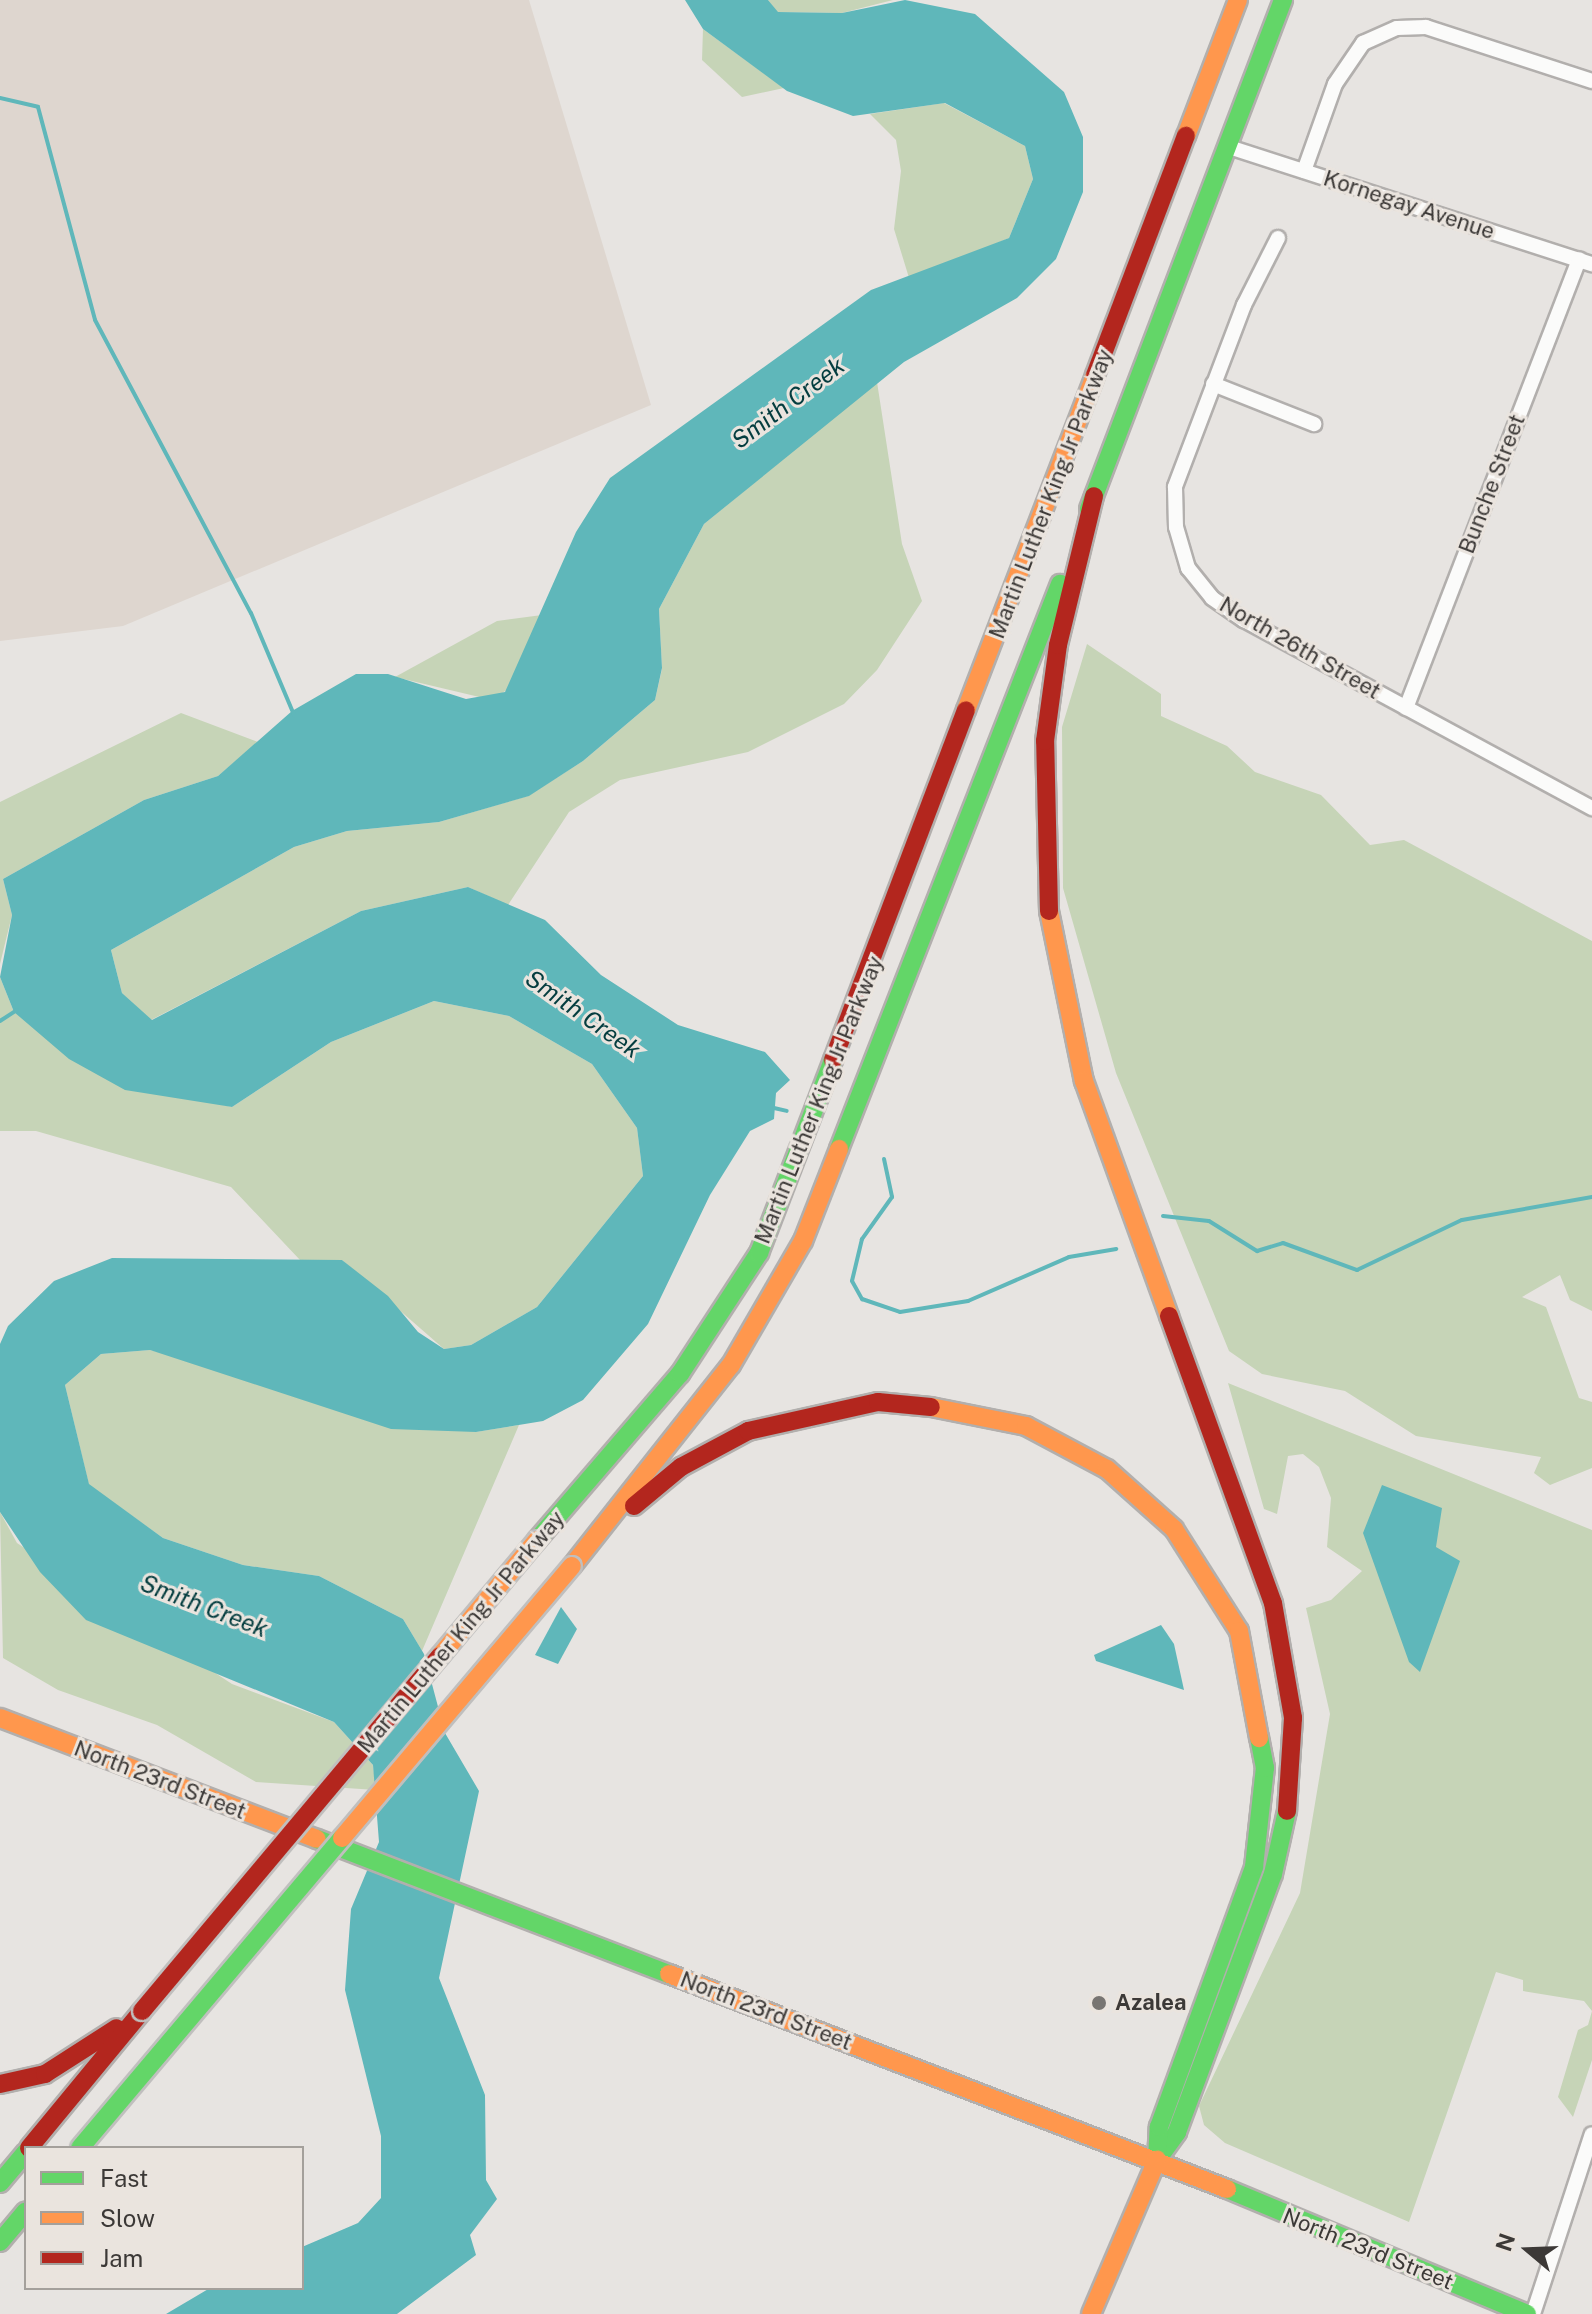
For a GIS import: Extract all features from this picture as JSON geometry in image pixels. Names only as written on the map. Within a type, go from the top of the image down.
[{"type":"main road","name":"Martin Luther King Jr Parkway","points":[[31,2146],[537,1540],[680,1374],[759,1253],[1238,0]]},
{"type":"main road","name":"Martin Luther King Jr Parkway","points":[[82,2146],[572,1566],[731,1365],[803,1241],[1094,496],[1283,0]]},
{"type":"main road","points":[[1091,2314],[1157,2160],[1177,2132],[1273,1874],[1286,1822],[1293,1718],[1273,1603],[1084,1081],[1053,951],[1042,837],[1045,741],[1058,645],[1094,496]]},
{"type":"main road","points":[[572,1566],[652,1489],[716,1446],[790,1417],[878,1402],[966,1410],[1026,1426],[1107,1469],[1174,1529],[1239,1631],[1265,1768],[1254,1867],[1159,2127],[1157,2160]]},
{"type":"main road","name":"North 23rd Street","points":[[0,1718],[1157,2160],[1530,2314]]},
{"type":"main road","points":[[0,2084],[45,2074],[142,2011]]},
{"type":"main road","name":"Martin Luther King Jr Parkway","points":[[0,2183],[24,2155]]},
{"type":"main road","points":[[0,2242],[24,2213]]},
{"type":"street","points":[[1304,171],[1335,84],[1363,43],[1397,28],[1426,27],[1592,81]]},
{"type":"street","name":"Kornegay Avenue","points":[[1226,146],[1585,261]]},
{"type":"street","points":[[1278,238],[1213,384],[1314,424]]},
{"type":"street","name":"Bunche Street","points":[[1406,708],[1585,261]]},
{"type":"street","name":"North 26th Street","points":[[1213,384],[1175,487],[1176,527],[1188,568],[1227,610],[1592,808]]},
{"type":"street","points":[[1530,2314],[1592,2134]]},
{"type":"shaded area","points":[[0,0],[529,0],[651,405],[123,626],[0,641]]},
{"type":"green space","points":[[768,0],[893,0],[842,13],[777,12]]},
{"type":"green space","points":[[703,29],[784,88],[742,97],[702,60]]},
{"type":"green space","points":[[944,103],[1025,146],[1033,179],[1009,238],[910,281],[894,229],[901,171],[896,140],[870,114]]},
{"type":"green space","points":[[877,382],[902,544],[922,601],[877,670],[844,704],[748,752],[620,780],[569,812],[508,905],[468,887],[361,911],[151,1020],[122,993],[111,950],[294,847],[347,831],[439,822],[528,796],[583,761],[655,700],[662,669],[659,609],[704,524]]},
{"type":"green space","points":[[542,615],[514,685],[492,700],[395,677],[497,621]]},
{"type":"green space","points":[[1087,644],[1161,694],[1161,716],[1227,746],[1255,772],[1321,795],[1370,845],[1404,840],[1592,941],[1592,1311],[1570,1300],[1560,1275],[1522,1297],[1546,1307],[1579,1398],[1592,1402],[1592,1468],[1550,1485],[1534,1473],[1541,1457],[1416,1436],[1345,1391],[1262,1374],[1229,1351],[1116,1073],[1063,888],[1062,727]]},
{"type":"green space","points":[[181,713],[258,742],[218,776],[144,800],[3,879],[12,915],[0,964],[0,802]]},
{"type":"green space","points":[[0,977],[14,1012],[187,1097],[232,1107],[331,1042],[434,1001],[509,1016],[592,1064],[637,1128],[643,1176],[537,1307],[471,1345],[444,1349],[342,1260],[300,1260],[231,1187],[36,1131],[0,1131]]},
{"type":"green space","points":[[150,1350],[476,1432],[519,1425],[422,1651],[403,1619],[319,1576],[243,1565],[163,1538],[89,1485],[65,1385],[101,1354]]},
{"type":"green space","points":[[1228,1383],[1592,1530],[1592,2011],[1584,2001],[1523,1991],[1523,1980],[1496,1972],[1409,2222],[1225,2143],[1204,2125],[1199,2106],[1300,1893],[1330,1714],[1306,1608],[1331,1600],[1362,1571],[1327,1547],[1331,1498],[1319,1467],[1303,1454],[1288,1456],[1277,1514],[1264,1509]]},
{"type":"green space","points":[[0,1512],[17,1543],[232,1684],[334,1722],[373,1765],[376,1790],[256,1782],[157,1725],[58,1690],[3,1658]]},
{"type":"green space","points":[[1592,2011],[1592,2060],[1573,2117],[1558,2097],[1578,2030],[1588,2025]]},
{"type":"water","name":"Smith Creek","points":[[685,0],[768,0],[778,12],[842,13],[905,0],[975,14],[1064,92],[1083,137],[1083,192],[1056,259],[1017,298],[904,362],[704,524],[659,609],[662,668],[655,700],[583,761],[529,796],[439,822],[347,831],[294,847],[111,950],[122,993],[152,1020],[361,911],[468,887],[545,920],[601,975],[678,1025],[765,1052],[790,1080],[776,1093],[774,1119],[750,1131],[710,1195],[648,1324],[583,1400],[543,1421],[476,1432],[391,1429],[150,1350],[101,1354],[65,1385],[89,1484],[163,1538],[243,1565],[319,1576],[403,1619],[424,1654],[445,1733],[479,1791],[439,1978],[485,2095],[486,2180],[497,2199],[470,2235],[476,2255],[397,2314],[166,2314],[207,2290],[304,2290],[304,2246],[358,2223],[381,2198],[381,2136],[345,1990],[351,1909],[379,1842],[373,1765],[334,1722],[86,1620],[40,1572],[0,1512],[0,1344],[8,1326],[54,1281],[112,1258],[342,1260],[388,1296],[418,1332],[444,1349],[471,1345],[537,1307],[643,1176],[637,1128],[592,1064],[509,1016],[434,1001],[331,1042],[232,1107],[125,1090],[69,1059],[14,1012],[0,977],[12,915],[3,879],[144,800],[218,776],[292,711],[356,674],[388,674],[466,699],[505,692],[576,532],[610,478],[871,290],[1009,238],[1033,179],[1025,146],[945,103],[853,116],[787,91],[703,29]]},
{"type":"water","points":[[1382,1485],[1442,1508],[1436,1547],[1460,1561],[1420,1672],[1409,1662],[1363,1533]]},
{"type":"water","points":[[561,1607],[577,1629],[558,1664],[535,1655]]},
{"type":"water","points":[[1161,1625],[1174,1644],[1184,1690],[1096,1661],[1094,1655]]},
{"type":"waterway","points":[[0,98],[38,107],[95,320],[251,613],[294,715]]},
{"type":"waterway","points":[[0,1021],[17,1010]]},
{"type":"waterway","points":[[774,1108],[787,1111]]},
{"type":"waterway","points":[[884,1159],[892,1197],[862,1239],[852,1281],[862,1299],[900,1312],[968,1301],[1069,1257],[1116,1249]]},
{"type":"waterway","points":[[1163,1216],[1209,1221],[1257,1251],[1283,1243],[1357,1270],[1462,1220],[1592,1197]]},
{"type":"traffic: fast","points":[[1089,509],[1283,0]]},
{"type":"traffic: fast","points":[[839,1149],[1060,584]]},
{"type":"traffic: fast","points":[[537,1540],[680,1374],[759,1253],[833,1060]]},
{"type":"traffic: fast","points":[[1157,2160],[1159,2127],[1254,1867],[1265,1768],[1259,1738]]},
{"type":"traffic: fast","points":[[1157,2160],[1177,2132],[1273,1874],[1287,1811]]},
{"type":"traffic: fast","points":[[82,2146],[342,1838]]},
{"type":"traffic: fast","points":[[317,1839],[669,1974]]},
{"type":"traffic: fast","points":[[0,2183],[24,2154]]},
{"type":"traffic: fast","points":[[1227,2189],[1527,2314]]},
{"type":"traffic: fast","points":[[0,2242],[24,2213]]},
{"type":"traffic: slow","points":[[1186,136],[1238,0]]},
{"type":"traffic: slow","points":[[966,710],[1095,375]]},
{"type":"traffic: slow","points":[[1049,911],[1084,1081],[1169,1316]]},
{"type":"traffic: slow","points":[[572,1566],[731,1365],[803,1241],[839,1149]]},
{"type":"traffic: slow","points":[[931,1407],[1026,1426],[1107,1469],[1174,1529],[1239,1631],[1259,1738]]},
{"type":"traffic: slow","points":[[440,1656],[537,1540]]},
{"type":"traffic: slow","points":[[342,1838],[572,1566]]},
{"type":"traffic: slow","points":[[0,1718],[317,1839]]},
{"type":"traffic: slow","points":[[669,1974],[1227,2189]]},
{"type":"traffic: slow","points":[[1091,2314],[1157,2160]]},
{"type":"traffic: jam","points":[[1095,375],[1186,136]]},
{"type":"traffic: jam","points":[[1049,911],[1045,741],[1058,645],[1094,496]]},
{"type":"traffic: jam","points":[[833,1060],[966,710]]},
{"type":"traffic: jam","points":[[1169,1316],[1273,1603],[1293,1718],[1287,1811]]},
{"type":"traffic: jam","points":[[634,1506],[681,1467],[748,1431],[878,1402],[931,1407]]},
{"type":"traffic: jam","points":[[142,2011],[440,1656]]},
{"type":"traffic: jam","points":[[31,2146],[142,2011]]},
{"type":"traffic: jam","points":[[0,2084],[45,2074],[117,2028]]},
{"type":"place","name":"Azalea","points":[[1099,2003]]}]
